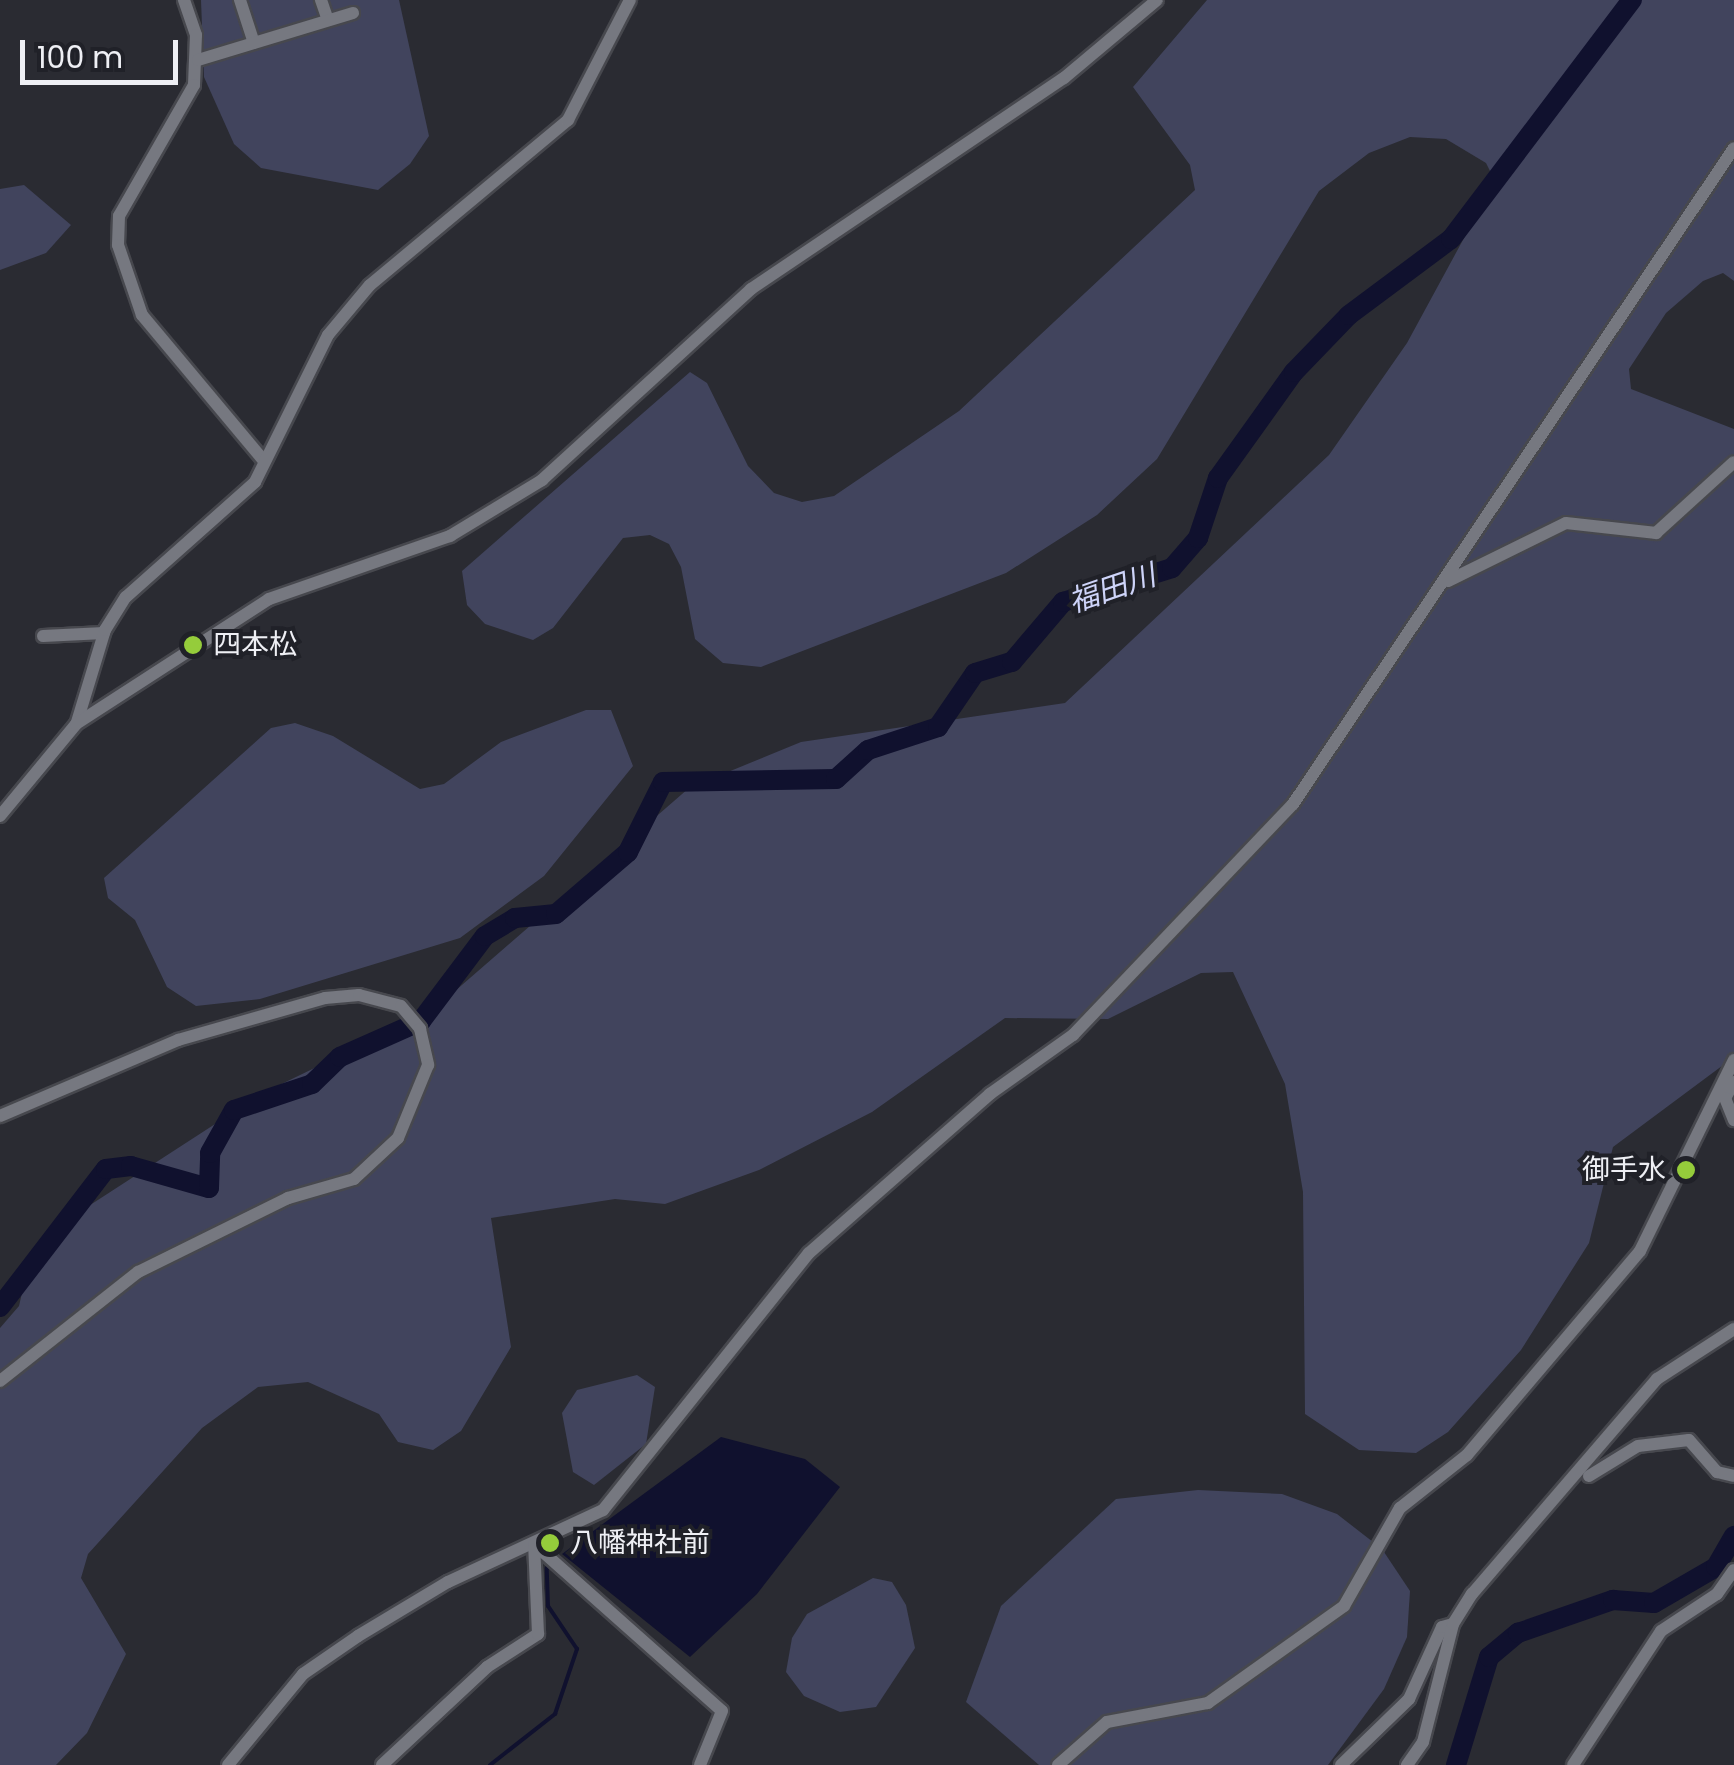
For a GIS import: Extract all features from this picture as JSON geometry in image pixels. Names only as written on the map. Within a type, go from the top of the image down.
[{"type":"street","points":[[184,0],[198,60],[176,122],[119,216],[118,246],[142,315],[264,460]]},
{"type":"street","points":[[240,0],[254,43]]},
{"type":"street","points":[[321,0],[328,20]]},
{"type":"street","points":[[76,724],[104,633],[126,597],[255,482],[328,335],[370,285],[568,120],[630,0]]},
{"type":"street","points":[[0,816],[76,724],[270,599],[450,536],[542,480],[751,289],[1064,78],[1157,0]]},
{"type":"street","points":[[198,60],[353,12]]},
{"type":"street","points":[[228,1765],[303,1674],[448,1582],[604,1510],[809,1253],[1101,1006],[1293,804],[1446,582],[1734,148]]},
{"type":"street","points":[[1446,582],[1566,523],[1656,533],[1734,462]]},
{"type":"street","points":[[43,636],[104,633]]},
{"type":"street","points":[[0,1116],[281,1008],[359,994],[392,1001],[420,1030],[428,1065],[398,1138],[354,1180],[288,1198],[138,1272],[0,1381]]},
{"type":"street","points":[[1058,1765],[1108,1722],[1208,1704],[1344,1606],[1400,1508],[1467,1455],[1640,1251],[1734,1060]]},
{"type":"street","points":[[1734,1082],[1725,1098],[1734,1120]]},
{"type":"street","points":[[1407,1765],[1423,1742],[1452,1624],[1657,1379],[1734,1329]]},
{"type":"street","points":[[1566,1491],[1655,1442],[1690,1440],[1729,1475]]},
{"type":"street","points":[[382,1765],[486,1667],[538,1634],[534,1544]]},
{"type":"street","points":[[534,1544],[722,1711],[700,1765]]},
{"type":"street","points":[[1572,1765],[1661,1631],[1717,1594],[1734,1570]]},
{"type":"street","points":[[1341,1765],[1409,1699],[1442,1627],[1452,1624]]},
{"type":"shaded area","points":[[201,0],[399,0],[429,136],[410,164],[378,190],[261,168],[234,144],[204,77]]},
{"type":"shaded area","points":[[1207,0],[1734,0],[1734,281],[1723,273],[1703,281],[1666,313],[1629,369],[1631,389],[1734,429],[1734,1057],[1613,1147],[1589,1243],[1521,1350],[1448,1432],[1416,1453],[1359,1450],[1305,1414],[1303,1192],[1285,1084],[1233,972],[1201,973],[1108,1019],[1005,1018],[872,1112],[759,1170],[665,1204],[615,1199],[491,1218],[511,1347],[461,1431],[433,1450],[398,1442],[379,1414],[308,1382],[258,1387],[202,1428],[88,1554],[81,1578],[126,1654],[87,1733],[56,1765],[0,1765],[0,1328],[19,1306],[27,1271],[67,1220],[263,1093],[432,1011],[689,788],[801,742],[1065,703],[1329,455],[1407,343],[1495,181],[1486,163],[1446,139],[1410,137],[1369,153],[1319,191],[1157,459],[1097,515],[1006,573],[761,667],[723,663],[695,639],[681,567],[669,544],[650,535],[623,538],[553,628],[533,640],[485,624],[467,605],[462,571],[690,372],[707,383],[748,466],[774,493],[802,502],[834,496],[959,411],[1195,190],[1190,165],[1133,87]]},
{"type":"shaded area","points":[[24,185],[71,225],[46,253],[0,270],[0,189]]},
{"type":"shaded area","points":[[586,710],[611,710],[633,766],[544,876],[460,938],[260,999],[196,1006],[167,987],[135,920],[108,898],[104,878],[271,728],[295,723],[333,736],[420,789],[444,784],[501,742]]},
{"type":"shaded area","points":[[637,1375],[655,1387],[646,1444],[594,1485],[573,1472],[562,1413],[577,1390]]},
{"type":"shaded area","points":[[721,1437],[805,1459],[840,1487],[757,1594],[690,1657],[562,1554]]},
{"type":"shaded area","points":[[1198,1490],[1282,1494],[1337,1514],[1382,1549],[1410,1591],[1407,1637],[1384,1689],[1328,1765],[1039,1765],[966,1702],[1001,1606],[1116,1499]]},
{"type":"shaded area","points":[[873,1578],[892,1582],[906,1605],[915,1648],[876,1707],[840,1712],[804,1696],[786,1672],[792,1638],[807,1614]]},
{"type":"waterway","name":"福田川","points":[[0,1307],[106,1169],[131,1166],[209,1188],[210,1153],[234,1110],[312,1084],[340,1057],[421,1021],[485,936],[515,918],[556,914],[628,852],[663,782],[836,779],[868,750],[938,727],[975,673],[1012,662],[1063,602],[1172,568],[1198,538],[1218,478],[1294,372],[1349,315],[1451,239],[1632,0]]},
{"type":"waterway","points":[[1456,1765],[1489,1657],[1518,1633],[1613,1600],[1654,1603],[1716,1567],[1734,1536]]},
{"type":"waterway","points":[[490,1765],[555,1714],[577,1649],[548,1606],[547,1568]]},
{"type":"place","name":"四本松","points":[[193,645]]},
{"type":"place","name":"御手水","points":[[1686,1170]]},
{"type":"place","name":"八幡神社前","points":[[550,1543]]}]
